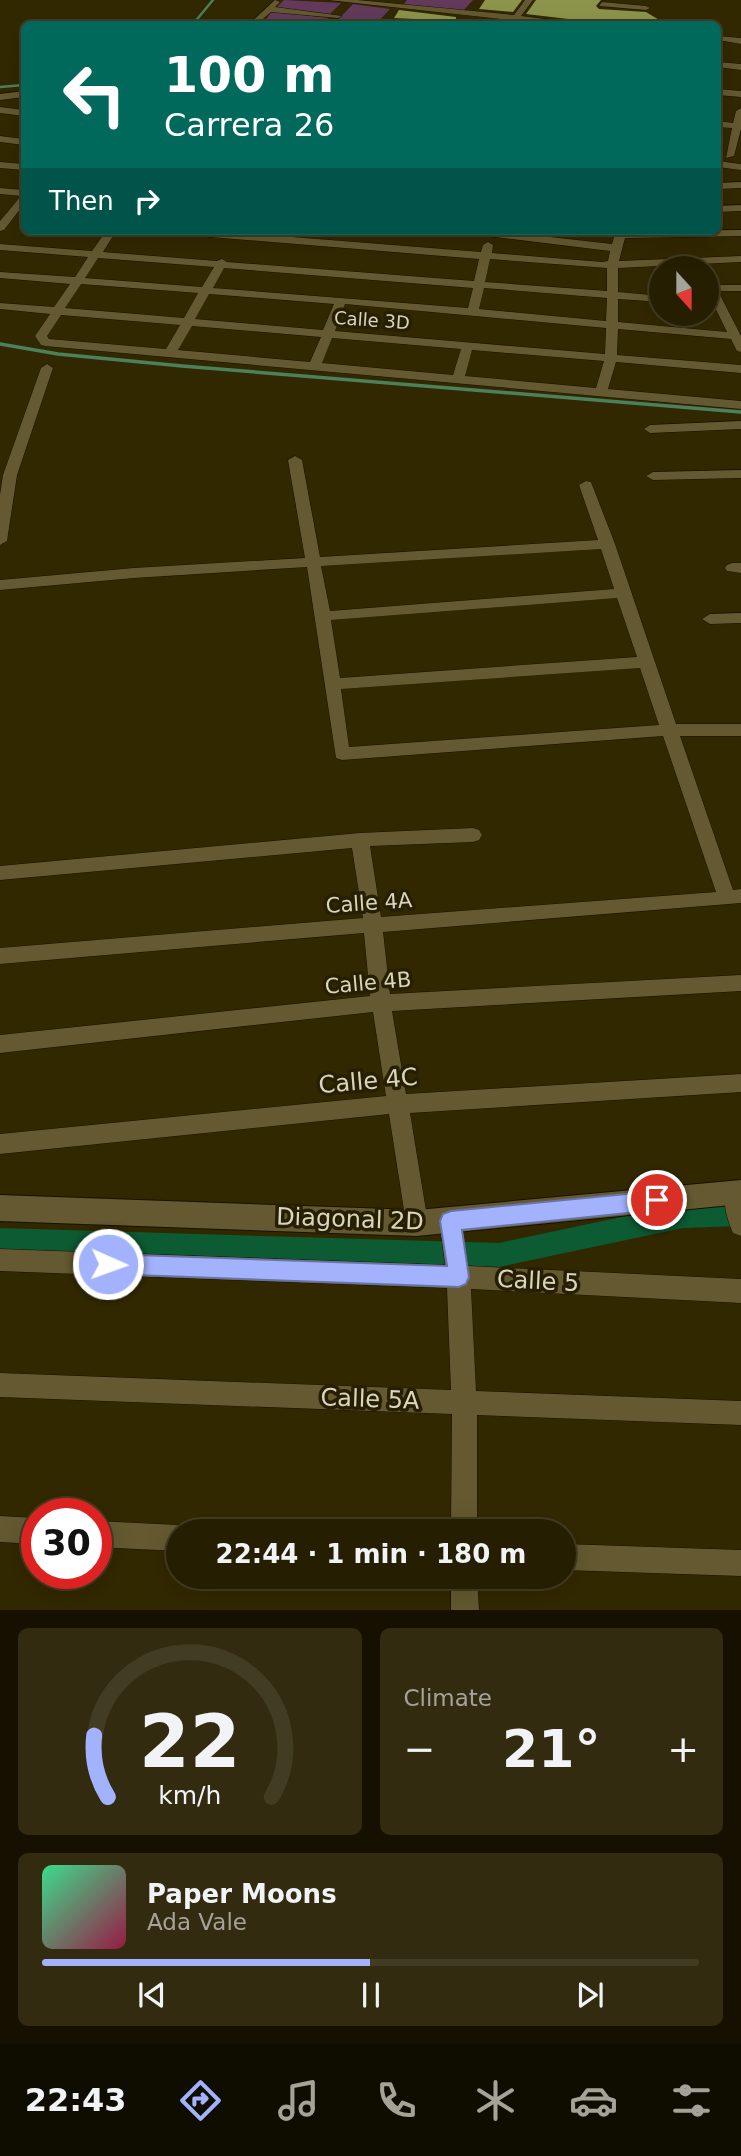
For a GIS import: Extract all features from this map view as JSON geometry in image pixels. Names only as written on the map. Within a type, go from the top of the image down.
[{"type":"street","points":[[256,21],[278,0]]},
{"type":"street","points":[[332,0],[514,21],[529,0]]},
{"type":"street","points":[[268,9],[339,20],[352,2]]},
{"type":"street","points":[[597,14],[603,2],[646,8]]},
{"type":"street","points":[[385,21],[397,7]]},
{"type":"street","points":[[457,21],[462,13]]},
{"type":"street","points":[[721,38],[741,41]]},
{"type":"street","points":[[721,65],[741,67]]},
{"type":"street","points":[[721,92],[741,94]]},
{"type":"street","points":[[0,97],[21,94]]},
{"type":"street","points":[[0,110],[21,113]]},
{"type":"street","points":[[729,156],[738,132],[741,113]]},
{"type":"street","points":[[721,125],[738,132]]},
{"type":"street","points":[[0,139],[21,142]]},
{"type":"street","points":[[721,155],[741,157]]},
{"type":"street","points":[[721,164],[741,167]]},
{"type":"street","points":[[0,165],[21,167]]},
{"type":"street","points":[[721,186],[741,185]]},
{"type":"street","points":[[0,191],[21,195]]},
{"type":"street","points":[[0,228],[4,217],[21,199]]},
{"type":"street","points":[[721,209],[741,208]]},
{"type":"street","points":[[721,233],[741,233]]},
{"type":"street","points":[[108,235],[41,336],[45,342],[741,405]]},
{"type":"street","points":[[275,235],[357,259],[488,255],[602,265],[613,262],[649,263]]},
{"type":"street","points":[[473,312],[488,255],[490,235]]},
{"type":"street","points":[[513,235],[615,248]]},
{"type":"street","points":[[600,394],[611,358],[613,262],[619,235]]},
{"type":"street","points":[[688,235],[697,256]]},
{"type":"street","points":[[0,247],[222,262],[324,286],[341,301]]},
{"type":"street","points":[[0,275],[205,291],[324,286],[357,259]]},
{"type":"street","points":[[357,259],[365,289]]},
{"type":"street","points":[[719,262],[741,259]]},
{"type":"street","points":[[169,355],[222,262]]},
{"type":"street","points":[[314,368],[341,301],[365,289],[481,283],[614,292],[649,297]]},
{"type":"street","points":[[719,286],[741,288]]},
{"type":"street","points":[[365,289],[473,312],[734,336]]},
{"type":"street","points":[[614,292],[649,290]]},
{"type":"street","name":"Calle 3D","points":[[0,306],[741,369]]},
{"type":"street","points":[[719,311],[741,348]]},
{"type":"street","points":[[724,317],[741,316]]},
{"type":"street","points":[[457,380],[468,344]]},
{"type":"street","points":[[0,533],[5,475],[47,368]]},
{"type":"street","points":[[650,429],[741,425]]},
{"type":"street","points":[[295,460],[323,616],[342,754],[670,730],[741,730]]},
{"type":"street","points":[[653,476],[741,474]]},
{"type":"street","points":[[586,485],[670,730],[734,898]]},
{"type":"street","points":[[0,585],[134,573],[608,544]]},
{"type":"street","points":[[323,616],[624,593]]},
{"type":"street","points":[[710,619],[741,618]]},
{"type":"street","points":[[333,684],[647,662]]},
{"type":"street","points":[[0,873],[360,840],[473,835]]},
{"type":"street","points":[[360,840],[381,1003],[416,1223]]},
{"type":"street","name":"Calle 4A","points":[[0,956],[734,898]]},
{"type":"street","name":"Calle 4B","points":[[0,1044],[381,1003],[741,983]]},
{"type":"street","name":"Calle 4C","points":[[0,1144],[397,1104],[741,1083]]},
{"type":"street","points":[[738,1192],[741,1225]]},
{"type":"street","name":"Diagonal 2D","points":[[0,1208],[416,1223],[452,1231],[738,1192]]},
{"type":"street","points":[[452,1231],[458,1271],[464,1402],[464,1519]]},
{"type":"street","name":"Calle 5","points":[[0,1260],[458,1271],[741,1291]]},
{"type":"street","name":"Calle 5A","points":[[0,1385],[741,1413]]},
{"type":"street","points":[[0,1529],[21,1530]]},
{"type":"street","points":[[112,1535],[166,1537]]},
{"type":"street","points":[[576,1556],[741,1563]]},
{"type":"street","points":[[464,1589],[465,1610]]},
{"type":"shaded area","points":[[284,0],[341,3],[330,14],[276,8]]},
{"type":"shaded area","points":[[407,0],[473,0],[463,11],[403,5]]},
{"type":"shaded area","points":[[353,4],[390,9],[379,21],[337,21]]},
{"type":"shaded area","points":[[272,11],[329,18],[325,21],[265,21]]},
{"type":"building","points":[[485,0],[522,0],[513,12],[479,9]]},
{"type":"building","points":[[536,0],[601,0],[596,6],[599,9],[646,12],[661,21],[585,21],[526,14]]},
{"type":"building","points":[[399,10],[456,17],[456,21],[417,21],[394,18]]},
{"type":"waterway","points":[[196,21],[213,0]]},
{"type":"waterway","points":[[0,87],[21,85]]},
{"type":"waterway","points":[[0,344],[58,354],[182,366],[741,412]]},
{"type":"waterway","points":[[0,1240],[499,1255],[683,1216],[741,1214]]},
{"type":"route","points":[[108,1264],[459,1277],[451,1221],[657,1200]]}]
